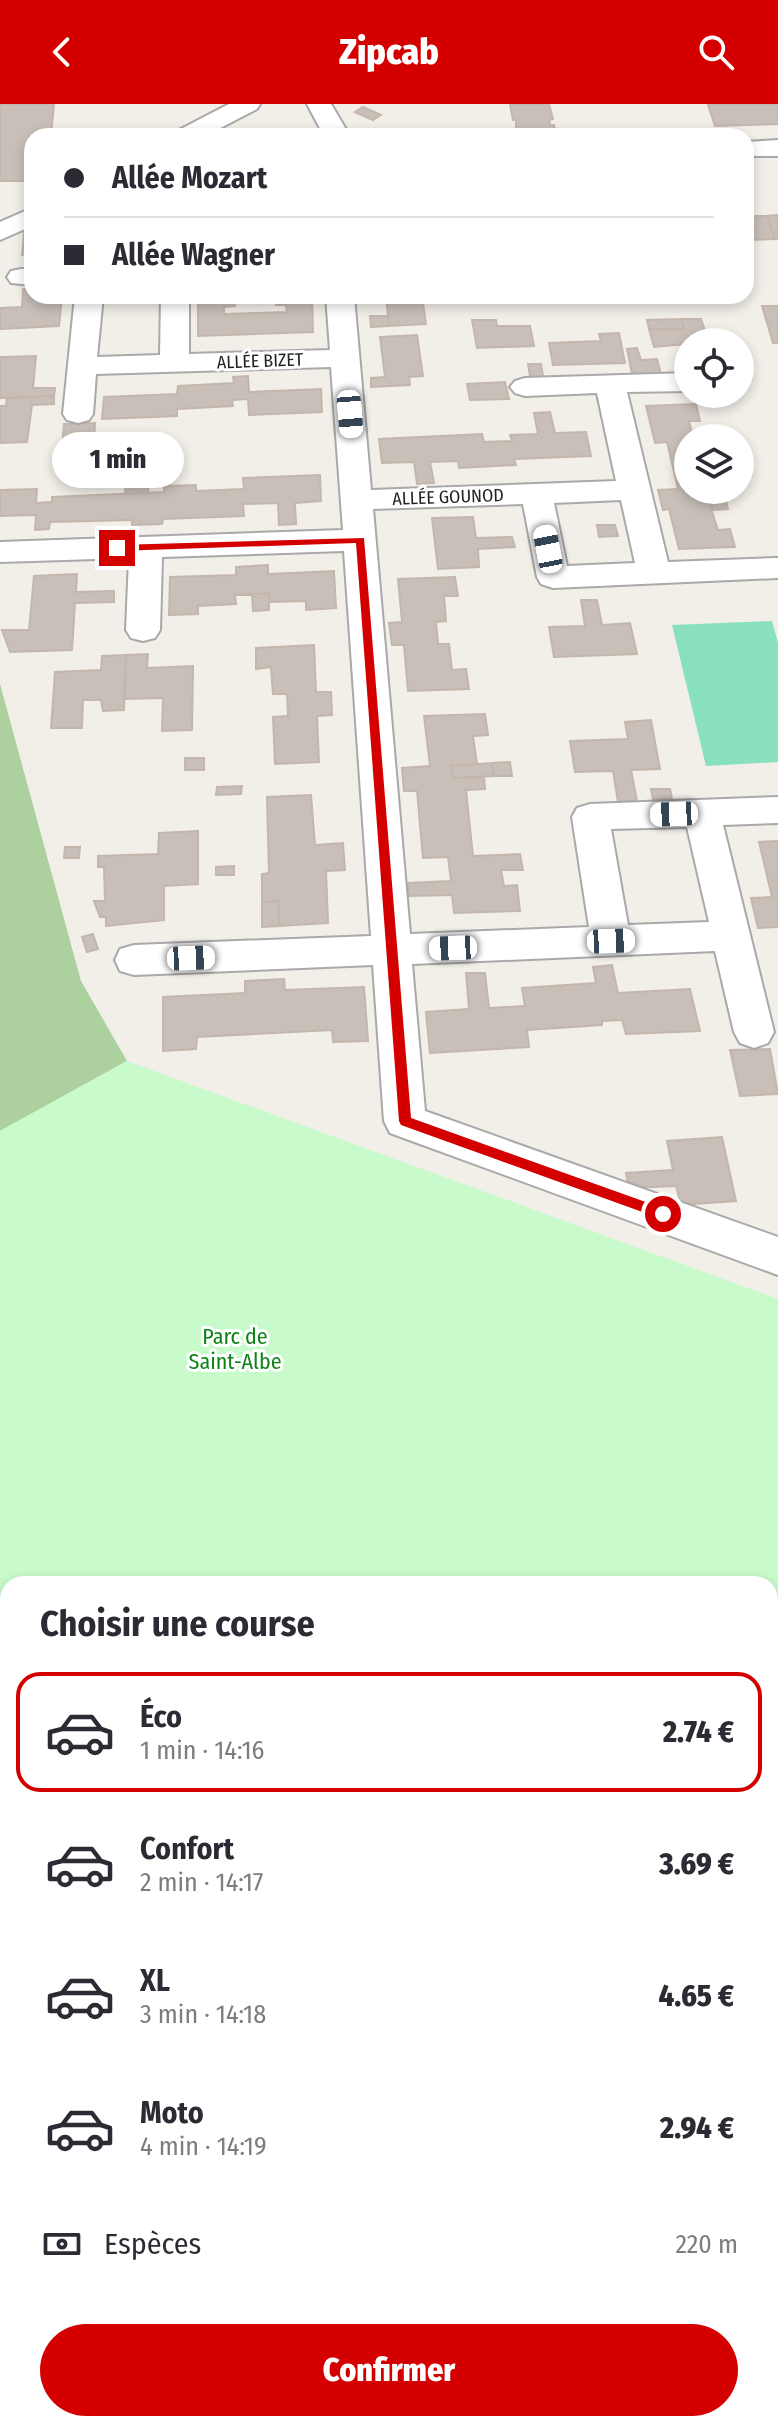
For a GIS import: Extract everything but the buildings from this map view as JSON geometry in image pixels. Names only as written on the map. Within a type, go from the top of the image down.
[{"type":"street","points":[[202,128],[248,104]]},
{"type":"street","points":[[319,104],[332,128]]},
{"type":"street","points":[[754,149],[778,148]]},
{"type":"street","points":[[0,232],[24,220]]},
{"type":"street","points":[[78,414],[88,304]]},
{"type":"street","points":[[174,364],[175,304]]},
{"type":"street","points":[[341,304],[405,1121],[778,1256]]},
{"type":"street","name":"ALLÉE BIZET","points":[[82,366],[345,358]]},
{"type":"street","points":[[525,387],[674,382]]},
{"type":"street","points":[[610,384],[654,573]]},
{"type":"street","name":"ALLÉE GOUNOD","points":[[358,500],[634,490]]},
{"type":"street","points":[[537,494],[553,577],[775,568]]},
{"type":"street","points":[[0,552],[361,540]]},
{"type":"street","points":[[143,630],[146,547]]},
{"type":"street","points":[[611,941],[590,817],[778,810]]},
{"type":"street","points":[[702,813],[754,1032]]},
{"type":"street","points":[[134,960],[731,936]]},
{"type":"green space","points":[[772,621],[778,643],[778,762],[706,766],[672,625]]},
{"type":"green space","points":[[0,684],[81,981],[127,1061],[0,1131]]},
{"type":"green space","name":"Parc de Saint-Albe","points":[[127,1061],[778,1299],[778,1576],[0,1576],[0,1131]]},
{"type":"route","points":[[117,548],[361,540],[405,1121],[663,1214]]}]
